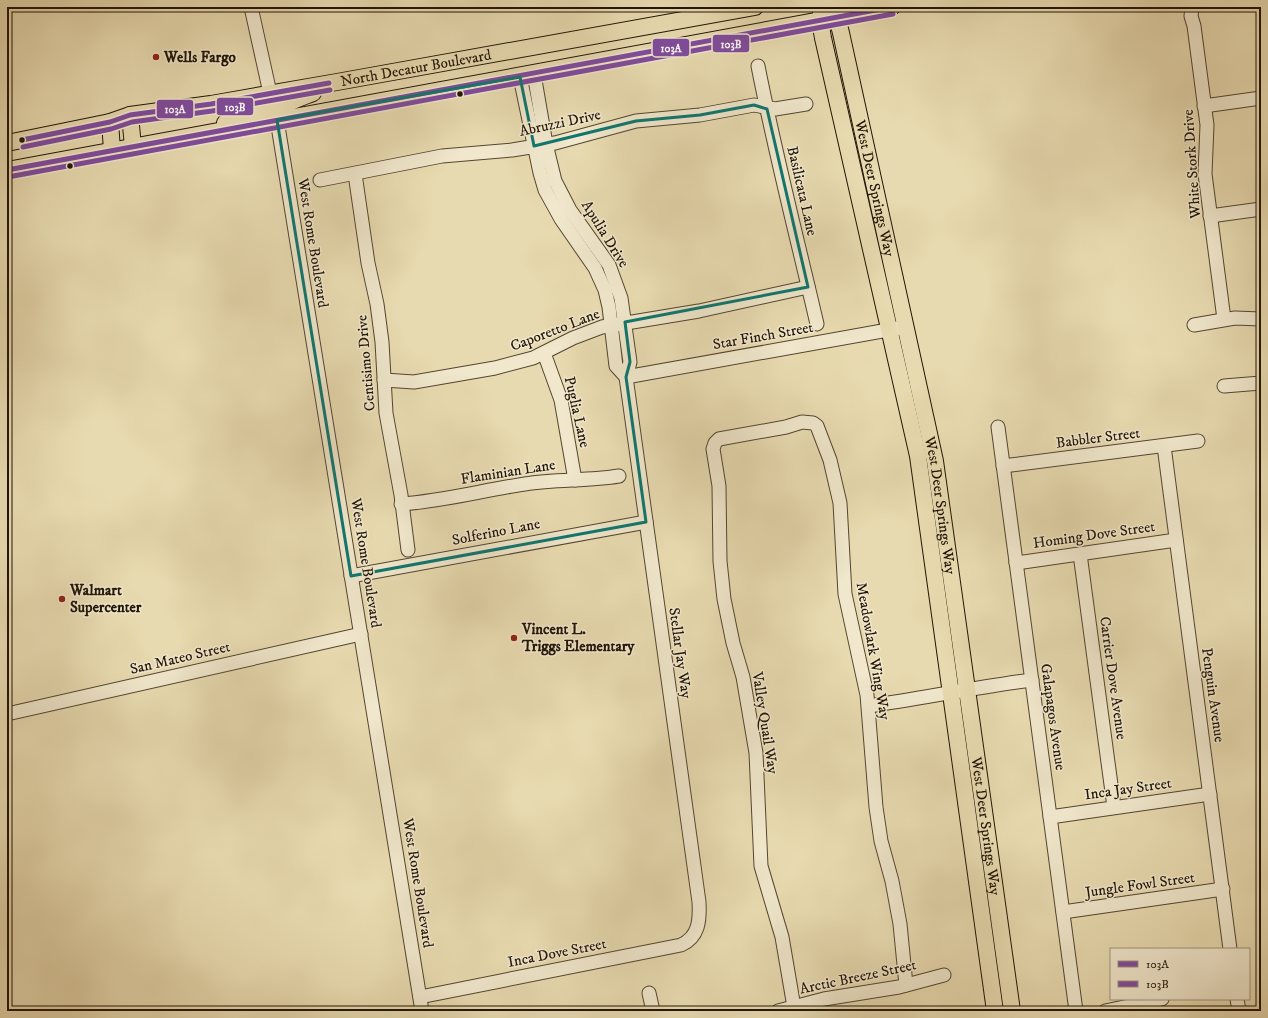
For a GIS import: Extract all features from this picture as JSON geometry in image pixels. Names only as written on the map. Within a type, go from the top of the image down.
[{"type":"main road","name":"North Decatur Boulevard","points":[[7,143],[110,122],[130,115],[337,82],[755,7]]},
{"type":"main road","name":"North Decatur Boulevard","points":[[7,170],[527,75],[821,14],[892,7]]},
{"type":"main road","name":"West Deer Springs Way","points":[[834,12],[898,328],[919,463],[959,691],[1012,1011]]},
{"type":"main road","name":"West Deer Springs Way","points":[[821,14],[898,328]]},
{"type":"main road","points":[[277,120],[280,112],[288,103],[337,82]]},
{"type":"main road","points":[[195,135],[242,115],[267,108],[270,101],[270,93]]},
{"type":"main road","points":[[130,115],[133,147]]},
{"type":"main road","points":[[110,122],[112,150]]},
{"type":"main road","name":"West Deer Springs Way","points":[[959,691],[995,1011]]},
{"type":"street","points":[[251,7],[270,93]]},
{"type":"street","name":"White Stork Drive","points":[[1192,7],[1191,16],[1194,26],[1207,124],[1204,161],[1224,319]]},
{"type":"street","name":"Basilicata Lane","points":[[758,66],[786,199],[817,324]]},
{"type":"street","name":"Apulia Drive","points":[[527,75],[540,145],[540,173],[553,206],[595,268],[605,290],[616,366],[626,377]]},
{"type":"street","points":[[1204,106],[1261,98]]},
{"type":"street","name":"Abruzzi Drive","points":[[320,180],[442,156],[540,145],[636,121],[700,115],[754,105],[781,109],[806,104]]},
{"type":"street","name":"West Rome Boulevard","points":[[277,120],[422,1011]]},
{"type":"street","name":"Apulia Drive","points":[[540,145],[570,210],[609,265],[620,298],[625,322],[630,362],[626,377]]},
{"type":"street","name":"Centisimo Drive","points":[[355,174],[370,270],[377,304],[381,334],[386,413],[408,550]]},
{"type":"street","points":[[1210,216],[1261,209]]},
{"type":"street","name":"Caporetto Lane","points":[[384,380],[414,382],[463,374],[519,362],[533,358],[589,331],[611,325],[699,311],[808,287]]},
{"type":"street","points":[[1194,325],[1224,319],[1261,319]]},
{"type":"street","name":"Star Finch Street","points":[[626,377],[898,328]]},
{"type":"street","name":"Puglia Lane","points":[[544,353],[561,400],[575,480]]},
{"type":"street","name":"Stellar Jay Way","points":[[626,377],[699,902],[699,924],[696,933]]},
{"type":"street","points":[[1224,386],[1261,383]]},
{"type":"street","name":"Meadowlark Wing Way","points":[[715,443],[719,439],[726,437],[786,427],[802,422],[812,423],[817,426],[830,460],[840,503],[845,594],[869,706],[877,813],[881,841],[892,881],[900,924],[906,985]]},
{"type":"street","name":"Galapagos Avenue","points":[[998,426],[1076,1011]]},
{"type":"street","name":"Babbler Street","points":[[1003,466],[1198,441]]},
{"type":"street","name":"Valley Quail Way","points":[[715,443],[713,449],[719,486],[720,561],[724,599],[733,643],[743,677],[756,753],[761,866],[782,937],[794,1007]]},
{"type":"street","name":"Penguin Avenue","points":[[1164,446],[1230,948]]},
{"type":"street","name":"Flaminian Lane","points":[[401,504],[432,501],[526,483],[594,480],[619,476]]},
{"type":"street","name":"Solferino Lane","points":[[351,576],[558,536],[646,522]]},
{"type":"street","name":"Homing Dove Street","points":[[1016,563],[1176,540]]},
{"type":"street","name":"Carrier Dove Avenue","points":[[1080,554],[1114,808]]},
{"type":"street","name":"San Mateo Street","points":[[7,714],[361,634]]},
{"type":"street","points":[[869,706],[1032,680]]},
{"type":"street","name":"Inca Jay Street","points":[[1050,816],[1210,794]]},
{"type":"street","name":"Jungle Fowl Street","points":[[1063,912],[1223,889]]},
{"type":"street","name":"Inca Dove Street","points":[[420,997],[681,945],[689,941],[696,933]]},
{"type":"street","name":"Arctic Breeze Street","points":[[778,1011],[824,999],[906,985],[944,975]]},
{"type":"street","points":[[649,993],[653,1011]]},
{"type":"street","points":[[1105,1011],[1157,1000]]},
{"type":"street","points":[[1237,1000],[1239,1011]]},
{"type":"highlighted area","points":[[520,77],[534,146],[636,121],[700,115],[754,105],[767,109],[808,287],[625,322],[630,362],[626,377],[646,522],[351,576],[277,120]]},
{"type":"transit line","name":"103A","points":[[7,170],[892,7]]},
{"type":"transit line","name":"103B","points":[[8,177],[893,14]]},
{"type":"transit line","name":"103A","points":[[22,140],[110,122],[130,115],[211,104],[329,83]]},
{"type":"transit line","name":"103B","points":[[23,147],[111,129],[132,122],[212,111],[330,90]]},
{"type":"place","name":"Wells Fargo","points":[[156,57]]},
{"type":"place","name":"Walmart Supercenter","points":[[62,599]]},
{"type":"place","name":"Vincent L. Triggs Elementary","points":[[514,638]]}]
